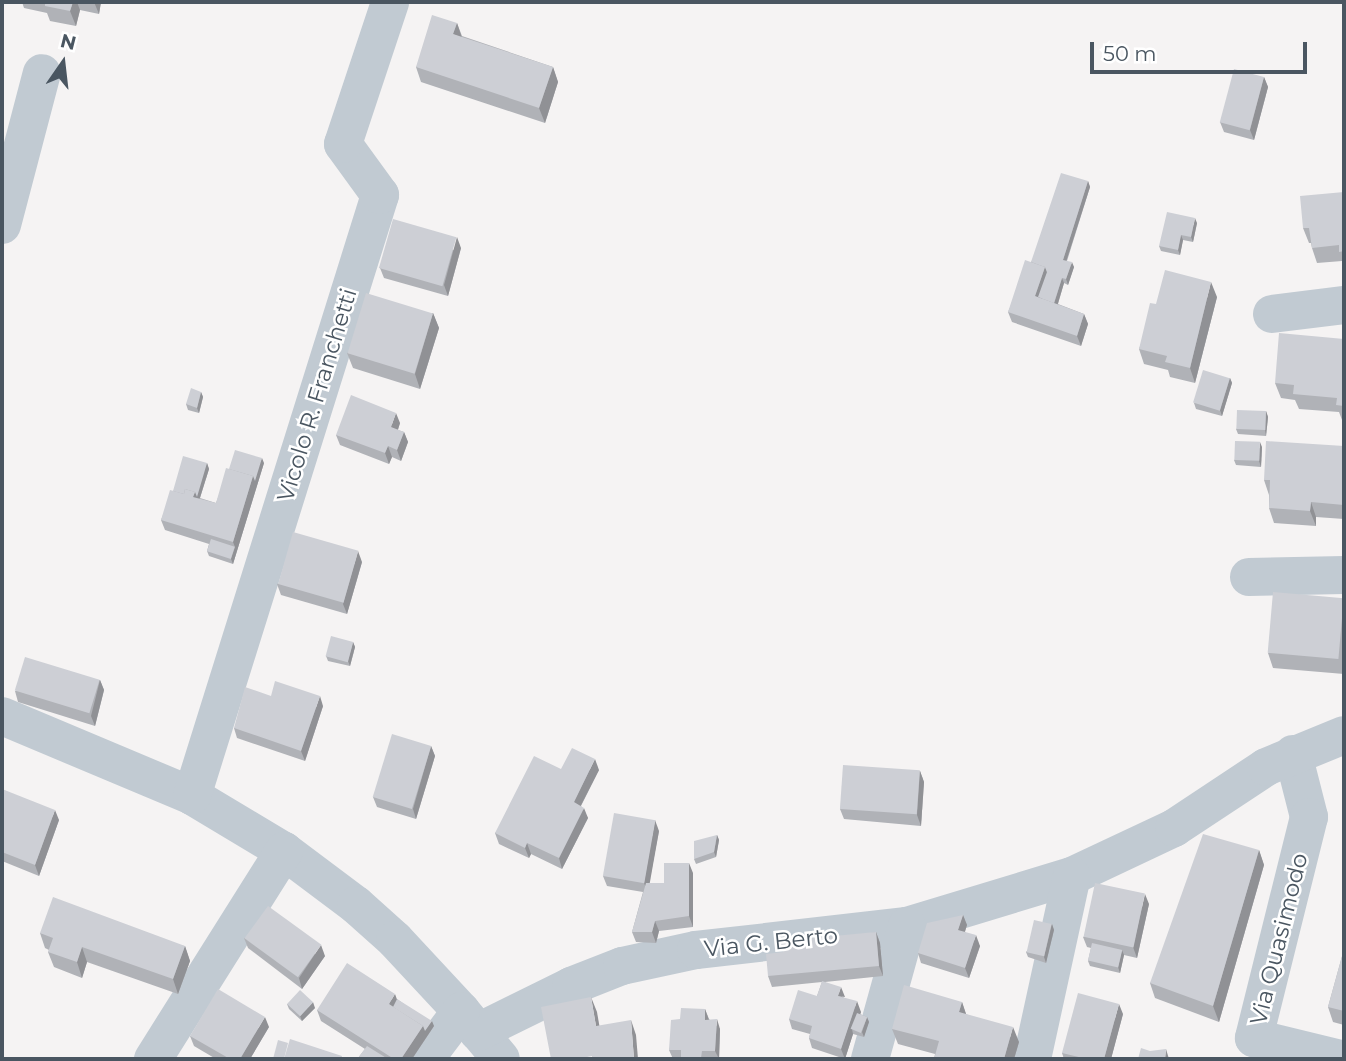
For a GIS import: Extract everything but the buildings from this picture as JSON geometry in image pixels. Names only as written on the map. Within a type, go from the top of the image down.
[{"type":"street","name":"Vicolo R. Franchetti","points":[[192,796],[380,195],[343,144],[390,3]]},
{"type":"street","points":[[2,225],[42,73]]},
{"type":"street","points":[[1272,314],[1344,305]]},
{"type":"street","points":[[1249,578],[1344,575]]},
{"type":"street","points":[[2,716],[192,796],[284,851],[356,905],[395,940],[480,1034],[425,1059]]},
{"type":"street","name":"Via G. Berto","points":[[480,1034],[571,986],[622,966],[696,950],[907,926],[1072,876],[1174,828],[1266,767],[1344,735]]},
{"type":"street","name":"Via Quasimodo","points":[[1293,754],[1309,817],[1254,1038],[1340,1059]]},
{"type":"street","points":[[153,1059],[284,851]]},
{"type":"street","points":[[1032,1059],[1072,876]]},
{"type":"street","points":[[870,1059],[907,926]]}]
